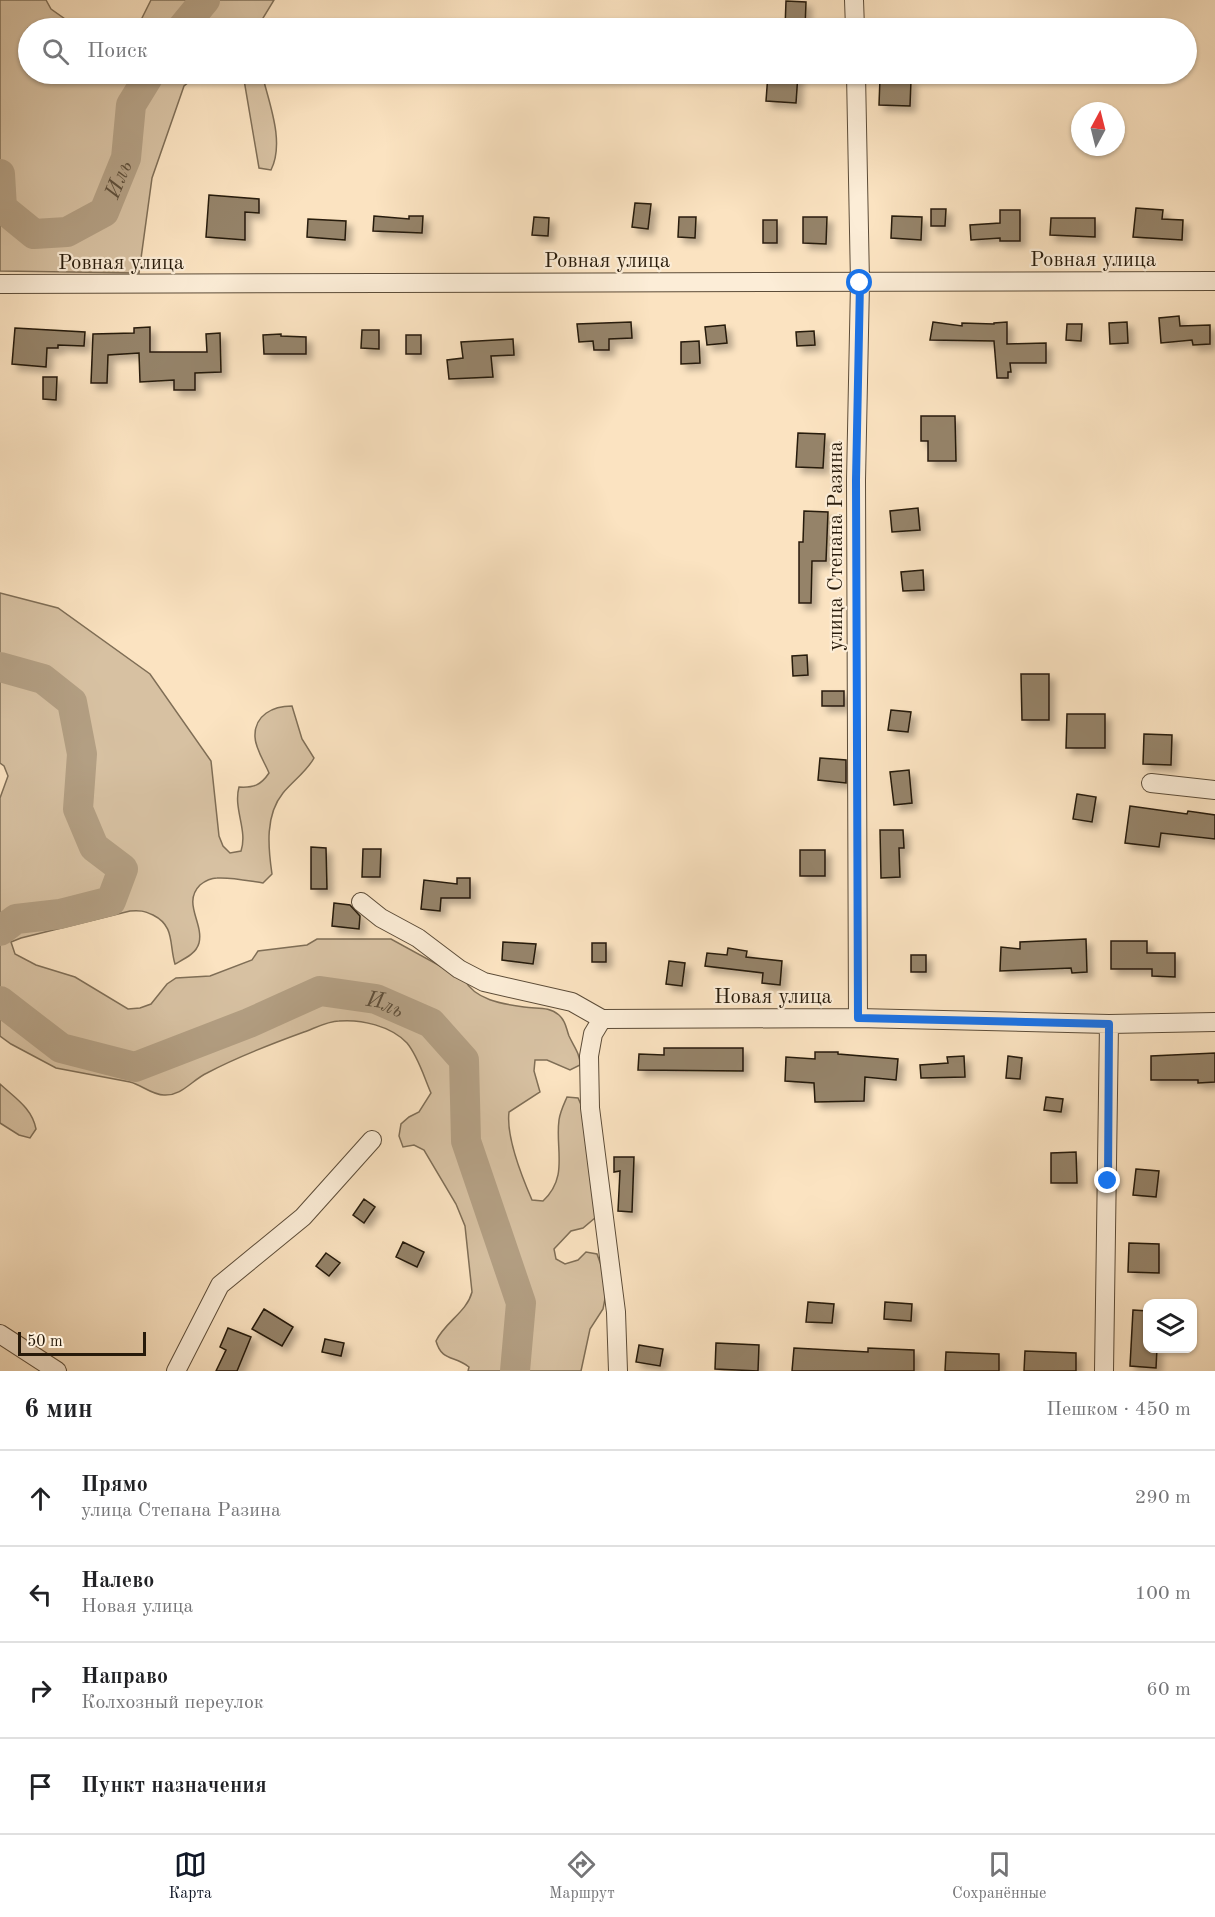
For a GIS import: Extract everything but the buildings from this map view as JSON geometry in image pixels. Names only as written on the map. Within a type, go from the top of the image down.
[{"type":"street","points":[[854,0],[855,18]]},
{"type":"street","name":"улица Степана Разина","points":[[856,84],[860,283],[856,480],[858,1018]]},
{"type":"street","name":"Ровная улица","points":[[0,285],[1215,281]]},
{"type":"street","points":[[1151,783],[1215,790]]},
{"type":"street","name":"Новая улица","points":[[361,902],[381,918],[418,938],[459,969],[484,982],[572,1002],[602,1019],[858,1018],[1109,1024],[1215,1022]]},
{"type":"street","points":[[602,1019],[592,1034],[589,1056],[590,1108],[616,1312],[618,1371]]},
{"type":"street","points":[[1104,1371],[1109,1024]]},
{"type":"street","points":[[176,1371],[220,1284],[303,1217],[372,1140]]},
{"type":"street","points":[[0,1334],[57,1371]]},
{"type":"shaded area","points":[[0,0],[46,0],[51,9],[64,18],[18,18],[18,84],[186,84],[152,178],[139,273],[0,271]]},
{"type":"shaded area","points":[[151,0],[274,0],[263,18],[142,18]]},
{"type":"shaded area","points":[[245,84],[265,84],[272,110],[276,135],[275,159],[271,170],[259,168]]},
{"type":"shaded area","points":[[0,593],[58,608],[150,674],[211,761],[219,836],[223,846],[230,853],[241,851],[243,843],[238,803],[239,787],[257,785],[269,773],[255,741],[256,729],[261,718],[272,710],[292,706],[302,739],[314,758],[283,793],[273,811],[269,832],[272,874],[263,883],[229,878],[212,879],[200,885],[195,892],[193,906],[200,936],[195,950],[186,958],[175,964],[170,936],[165,924],[153,915],[137,911],[21,938],[11,942],[15,954],[36,965],[75,977],[128,1009],[151,1004],[167,984],[176,978],[210,976],[252,960],[258,951],[307,945],[317,939],[391,939],[464,979],[475,992],[490,1000],[555,1012],[564,1022],[578,1053],[580,1065],[570,1070],[547,1060],[535,1060],[534,1071],[540,1092],[509,1112],[509,1122],[516,1156],[532,1200],[543,1201],[556,1182],[559,1162],[559,1120],[567,1097],[578,1098],[583,1109],[602,1212],[583,1228],[571,1231],[554,1249],[556,1259],[565,1264],[578,1260],[586,1252],[597,1254],[605,1276],[603,1309],[590,1329],[581,1371],[468,1371],[469,1367],[464,1363],[445,1355],[439,1348],[436,1341],[440,1334],[466,1305],[472,1292],[465,1226],[456,1204],[424,1150],[414,1145],[403,1147],[399,1136],[401,1124],[419,1112],[431,1093],[411,1048],[393,1032],[366,1023],[330,1022],[243,1056],[170,1095],[155,1093],[130,1082],[56,1068],[0,1036],[0,798],[8,776],[4,766],[0,763]]},
{"type":"shaded area","points":[[0,1084],[31,1115],[36,1129],[30,1138],[19,1135],[0,1123]]},
{"type":"waterway","name":"Иль","points":[[190,18],[205,0]]},
{"type":"waterway","name":"Иль","points":[[0,174],[2,208],[34,234],[67,232],[104,212],[126,158],[131,105],[144,84]]},
{"type":"waterway","name":"Иль","points":[[0,667],[43,679],[72,702],[82,754],[78,809],[94,847],[123,869],[111,901],[60,914],[16,919],[0,931]]},
{"type":"waterway","name":"Иль","points":[[0,1001],[61,1048],[135,1067],[249,1023],[320,991],[376,999],[431,1023],[464,1060],[466,1141],[521,1303],[515,1371]]},
{"type":"route","points":[[860,283],[856,480],[858,1018],[1109,1024],[1108,1181]]}]
